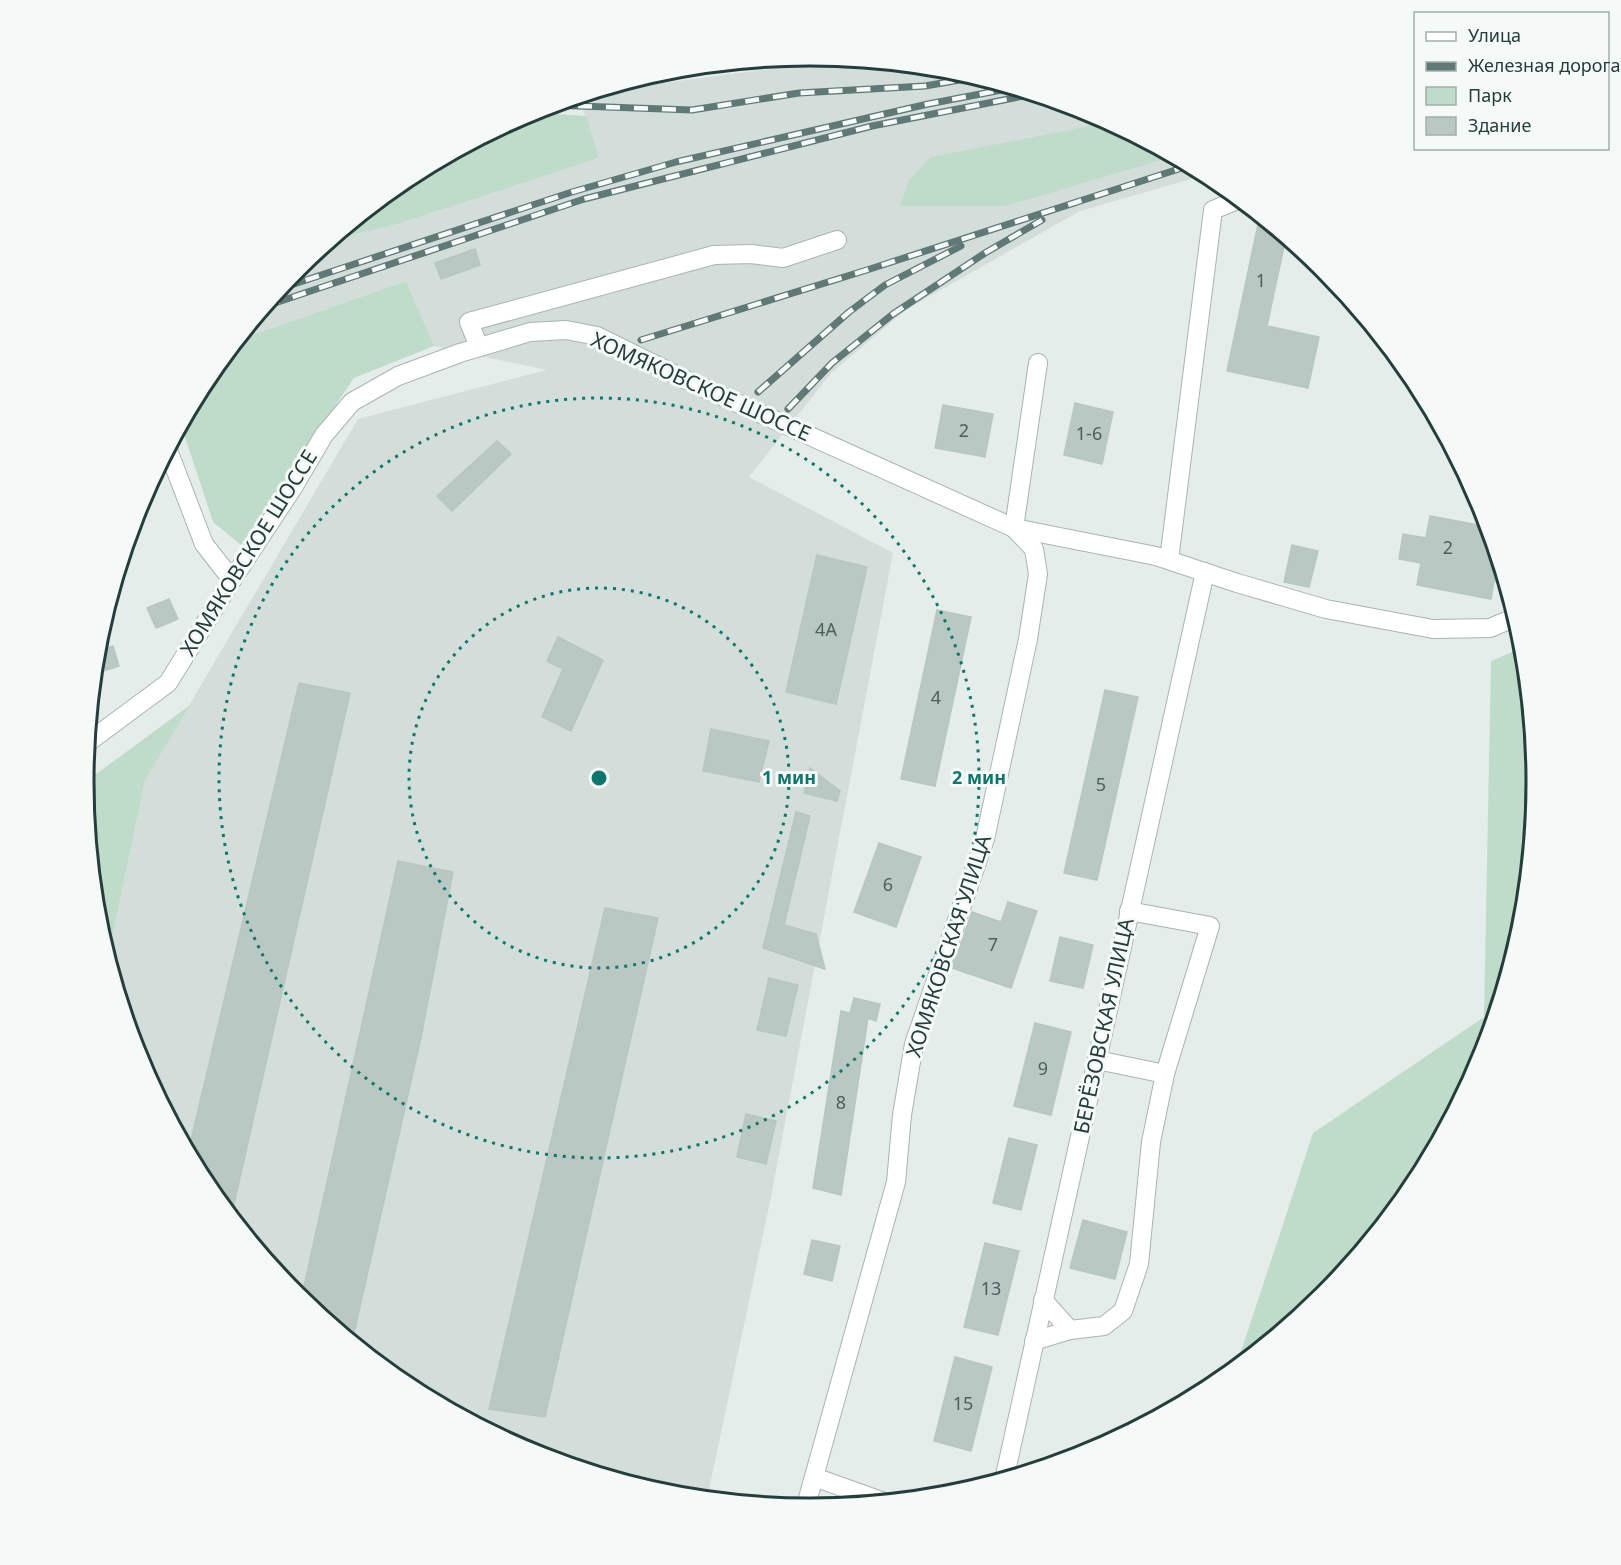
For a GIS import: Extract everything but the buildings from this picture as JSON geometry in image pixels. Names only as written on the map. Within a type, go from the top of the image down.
[{"type":"street","points":[[1169,560],[1213,210],[1231,203]]},
{"type":"street","points":[[479,347],[469,322],[714,255],[751,254],[783,258],[837,240]]},
{"type":"street","name":"ХОМЯКОВСКОЕ ШОССЕ","points":[[96,736],[168,683],[324,435],[352,402],[398,376],[479,347],[530,332],[566,330],[597,336],[686,380],[1014,528]]},
{"type":"street","points":[[1038,363],[1014,528],[1156,556],[1326,609],[1433,629],[1490,628],[1508,620]]},
{"type":"street","points":[[172,459],[204,544],[232,580]]},
{"type":"street","name":"ХОМЯКОВСКАЯ УЛИЦА","points":[[808,1499],[896,1182],[902,1115],[914,1044],[985,839],[1028,639],[1038,574],[1034,549],[1014,528]]},
{"type":"street","name":"БЕРЁЗОВСКАЯ УЛИЦА","points":[[1006,1472],[1205,572]]},
{"type":"street","points":[[1034,1341],[1070,1330],[1104,1326],[1123,1311],[1139,1264],[1151,1142],[1165,1074],[1210,926],[1129,911]]},
{"type":"street","points":[[1097,1060],[1165,1074]]},
{"type":"street","points":[[1043,1300],[1070,1330]]},
{"type":"street","points":[[814,1477],[867,1496]]},
{"type":"shaded area","points":[[810,66],[904,72],[996,90],[1041,104],[1127,140],[1194,178],[1080,211],[907,309],[831,373],[749,477],[893,553],[771,1197],[709,1492],[625,1475],[580,1461],[494,1425],[412,1378],[338,1321],[272,1255],[242,1219],[190,1141],[149,1057],[132,1013],[112,940],[145,780],[358,419],[547,370],[434,346],[406,281],[251,336],[304,276],[348,236],[398,224],[599,158],[581,104],[648,85],[785,67]]},
{"type":"green space","points":[[555,114],[586,116],[599,158],[398,224],[348,236],[412,187],[494,140]]},
{"type":"green space","points":[[1094,125],[1164,159],[1006,206],[900,206],[909,180],[931,157]]},
{"type":"green space","points":[[406,281],[434,346],[354,378],[241,545],[213,522],[184,435],[215,384],[251,336]]},
{"type":"green space","points":[[1514,651],[1521,689],[1527,782],[1521,876],[1503,968],[1489,1013],[1453,1099],[1431,1141],[1379,1219],[1317,1289],[1283,1321],[1239,1356],[1313,1133],[1484,1017],[1491,661]]},
{"type":"green space","points":[[190,705],[145,780],[112,940],[100,876],[96,829],[94,774]]},
{"type":"railway","points":[[575,106],[692,110],[799,93],[925,86],[954,81]]},
{"type":"railway","points":[[298,283],[572,192],[676,162],[928,104],[998,91]]},
{"type":"railway","points":[[280,301],[584,199],[872,126],[1019,97]]},
{"type":"railway","points":[[641,340],[1180,169]]},
{"type":"railway","points":[[788,409],[832,363],[893,314],[985,253],[1042,220]]},
{"type":"railway","points":[[758,392],[849,312],[885,285],[961,246]]}]
